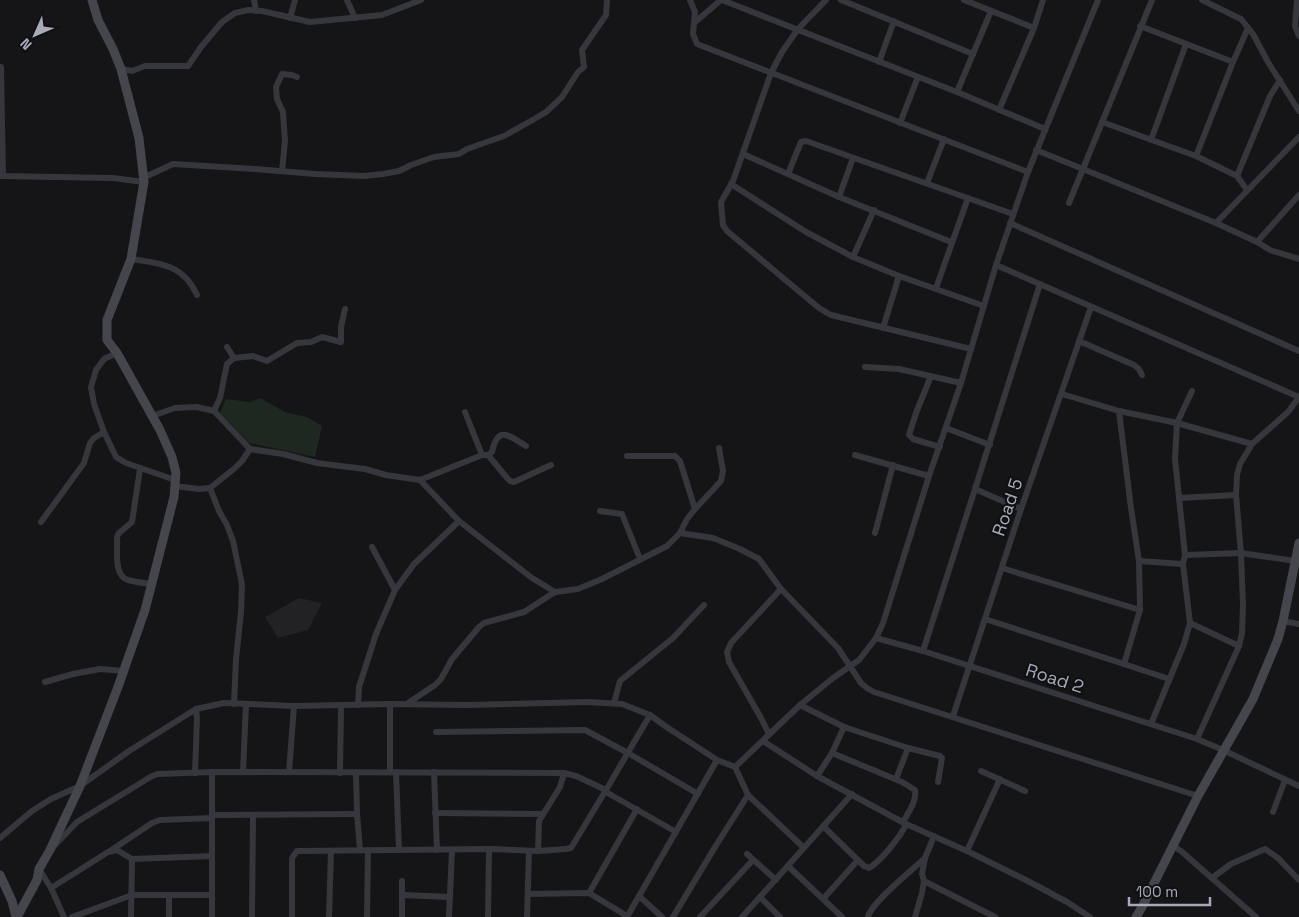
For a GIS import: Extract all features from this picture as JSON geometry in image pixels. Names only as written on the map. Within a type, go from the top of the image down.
[{"type":"street","points":[[16,917],[37,880],[39,869],[80,786],[124,671],[144,610],[174,497],[176,473],[172,457],[160,430],[117,353],[107,340],[107,320],[131,259],[144,180],[139,138],[121,69],[98,20],[92,0]]},
{"type":"street","points":[[254,0],[256,11]]},
{"type":"street","points":[[290,18],[295,0]]},
{"type":"street","points":[[347,0],[354,18]]},
{"type":"street","points":[[121,69],[132,72],[145,66],[188,66],[222,22],[235,13],[248,10],[262,11],[310,22],[382,15],[421,0]]},
{"type":"street","points":[[1,67],[2,176],[144,180],[172,164],[364,176],[384,174],[399,171],[434,156],[459,154],[467,149],[504,136],[546,112],[568,90],[578,72],[584,67],[582,50],[606,15],[607,0]]},
{"type":"street","points":[[690,0],[695,12],[693,34],[697,44],[1028,172]]},
{"type":"street","points":[[694,23],[722,0],[957,92],[1045,129]]},
{"type":"street","points":[[826,0],[798,29],[782,52],[771,73],[743,154],[731,184],[721,202],[723,226],[819,308],[832,315],[971,350]]},
{"type":"street","points":[[841,0],[973,54]]},
{"type":"street","points":[[964,0],[1034,28]]},
{"type":"street","points":[[999,110],[1044,0]]},
{"type":"street","points":[[735,767],[800,705],[859,660],[876,638],[883,623],[962,382],[1013,214],[1036,150],[1098,0]]},
{"type":"street","points":[[1069,203],[1152,0]]},
{"type":"street","points":[[1202,0],[1241,19],[1253,34],[1299,111]]},
{"type":"street","points":[[1297,0],[1295,26],[1299,36]]},
{"type":"street","points":[[957,92],[991,11]]},
{"type":"street","points":[[879,62],[894,21]]},
{"type":"street","points":[[1140,26],[1233,62]]},
{"type":"street","points":[[1196,156],[1248,28]]},
{"type":"street","points":[[1151,140],[1186,44]]},
{"type":"street","points":[[282,171],[285,142],[282,112],[277,99],[276,87],[282,74],[298,77]]},
{"type":"street","points":[[900,123],[918,77]]},
{"type":"street","points":[[1237,176],[1270,96],[1280,80]]},
{"type":"street","points":[[1102,122],[1196,156],[1237,176],[1247,190]]},
{"type":"street","points":[[1216,223],[1299,136]]},
{"type":"street","points":[[927,183],[944,139]]},
{"type":"street","points":[[788,174],[803,141],[1013,214]]},
{"type":"street","points":[[1036,150],[1216,223],[1270,250],[1299,259]]},
{"type":"street","points":[[743,154],[839,197],[952,242]]},
{"type":"street","points":[[839,197],[853,158]]},
{"type":"street","points":[[731,184],[806,232],[853,257],[899,276],[984,306]]},
{"type":"street","points":[[1257,242],[1299,195]]},
{"type":"street","points":[[936,288],[968,198]]},
{"type":"street","points":[[853,257],[874,210]]},
{"type":"street","points":[[1010,223],[1299,351]]},
{"type":"street","points":[[131,259],[168,266],[181,273],[194,288],[197,295]]},
{"type":"street","points":[[996,265],[1299,397],[1288,412],[1252,444],[1240,464],[1237,475],[1236,495],[1242,553],[1242,633],[1197,739]]},
{"type":"street","points":[[883,328],[899,276]]},
{"type":"street","points":[[923,651],[1040,284]]},
{"type":"street","name":"Road 5","points":[[953,716],[1021,509],[1091,308]]},
{"type":"street","points":[[214,411],[220,398],[227,364],[234,358],[253,356],[268,361],[297,343],[311,342],[322,337],[341,342],[345,309]]},
{"type":"street","points":[[1079,341],[1134,365],[1142,375]]},
{"type":"street","points":[[227,347],[234,358]]},
{"type":"street","points":[[117,353],[104,359],[96,370],[91,388],[94,404],[104,432],[116,456],[126,464],[175,483],[199,489],[210,488],[242,462],[250,449]]},
{"type":"street","points":[[865,367],[899,369],[962,382]]},
{"type":"street","points":[[930,376],[909,435],[913,439],[940,447]]},
{"type":"street","points":[[1151,724],[1184,644],[1190,623],[1183,564],[1185,555],[1175,459],[1177,423],[1192,391]]},
{"type":"street","points":[[1062,394],[1119,411],[1177,423],[1252,444]]},
{"type":"street","points":[[152,416],[175,408],[197,407],[214,411],[250,449],[284,454],[317,463],[365,469],[386,475],[420,480],[492,452],[495,440],[502,434],[506,434],[526,446]]},
{"type":"street","points":[[1119,411],[1130,508],[1139,561],[1140,610],[1124,664]]},
{"type":"street","points":[[465,412],[485,455],[510,481],[514,482],[551,464]]},
{"type":"street","points":[[946,428],[990,445]]},
{"type":"street","points":[[41,522],[84,463],[90,443],[104,432]]},
{"type":"street","points":[[407,704],[441,679],[452,659],[484,623],[524,612],[555,592],[578,589],[594,583],[667,546],[680,533],[695,508],[721,481],[723,471],[719,448]]},
{"type":"street","points":[[855,455],[930,476]]},
{"type":"street","points":[[627,456],[675,456],[678,458],[695,508]]},
{"type":"street","points":[[875,532],[892,465]]},
{"type":"street","points":[[140,469],[132,522],[119,533],[118,537],[118,568],[121,575],[127,580],[151,584]]},
{"type":"street","points":[[420,480],[459,522],[532,578],[555,592]]},
{"type":"street","points":[[210,488],[233,541],[242,584],[234,704]]},
{"type":"street","points":[[975,490],[1021,509]]},
{"type":"street","points":[[1178,498],[1236,495]]},
{"type":"street","points":[[600,510],[622,514],[640,559]]},
{"type":"street","points":[[358,705],[359,688],[376,634],[395,590],[414,564],[459,522]]},
{"type":"street","points":[[680,533],[713,538],[759,559],[782,589],[838,648],[861,683],[874,692],[1198,796]]},
{"type":"street","points":[[1136,917],[1198,796],[1252,699],[1278,640],[1299,543]]},
{"type":"street","points":[[372,547],[395,590]]},
{"type":"street","points":[[1185,555],[1242,553],[1295,560]]},
{"type":"street","points":[[1139,561],[1183,564]]},
{"type":"street","points":[[1002,568],[1140,610]]},
{"type":"street","points":[[768,734],[729,662],[727,652],[731,642],[782,589]]},
{"type":"street","points":[[614,703],[620,681],[673,638],[704,605]]},
{"type":"street","points":[[985,619],[1169,679]]},
{"type":"street","points":[[1283,621],[1299,624]]},
{"type":"street","points":[[1190,623],[1238,646]]},
{"type":"street","name":"Road 2","points":[[876,638],[923,651],[1197,739],[1299,786]]},
{"type":"street","points":[[45,682],[100,669],[124,671]]},
{"type":"street","points":[[0,838],[32,811],[51,799],[80,786],[129,751],[196,709],[224,703],[341,706],[587,702],[627,705],[650,715],[717,760],[735,767],[748,794],[803,847]]},
{"type":"street","points":[[243,772],[246,704]]},
{"type":"street","points":[[390,704],[399,850]]},
{"type":"street","points":[[800,705],[844,727],[942,757],[938,782]]},
{"type":"street","points":[[289,772],[294,706]]},
{"type":"street","points":[[340,773],[341,706]]},
{"type":"street","points":[[195,772],[196,709]]},
{"type":"street","points":[[292,917],[292,858],[294,854],[301,851],[490,849],[538,851],[571,848],[650,715]]},
{"type":"street","points":[[817,776],[832,753],[844,727]]},
{"type":"street","points":[[436,732],[585,730],[628,752],[698,794]]},
{"type":"street","points":[[763,740],[817,776],[905,823],[1026,880],[1090,917]]},
{"type":"street","points":[[896,779],[908,748]]},
{"type":"street","points":[[823,826],[867,868],[870,867],[874,865],[903,831],[916,795],[915,790],[896,779],[832,753]]},
{"type":"street","points":[[528,894],[589,894],[627,917],[717,760]]},
{"type":"street","points":[[981,770],[1025,791]]},
{"type":"street","points":[[50,850],[77,822],[152,776],[195,772],[564,773],[576,776],[606,790],[606,792],[676,832]]},
{"type":"street","points":[[212,772],[212,917]]},
{"type":"street","points":[[356,772],[360,850]]},
{"type":"street","points":[[434,772],[437,850]]},
{"type":"street","points":[[538,851],[539,821],[560,787],[564,773]]},
{"type":"street","points":[[967,852],[1000,779]]},
{"type":"street","points":[[1273,812],[1285,780]]},
{"type":"street","points":[[673,917],[748,794]]},
{"type":"street","points":[[742,917],[852,794]]},
{"type":"street","points":[[589,894],[637,810]]},
{"type":"street","points":[[436,813],[543,814]]},
{"type":"street","points":[[51,888],[152,823],[160,820],[212,816],[357,814]]},
{"type":"street","points":[[252,917],[253,816]]},
{"type":"street","points":[[915,917],[922,893],[924,881],[922,874],[925,858],[934,836]]},
{"type":"street","points":[[1172,845],[1256,917]]},
{"type":"street","points":[[1212,878],[1230,864],[1265,848],[1278,858],[1299,880]]},
{"type":"street","points":[[488,917],[490,849]]},
{"type":"street","points":[[108,852],[116,850],[132,859],[212,856]]},
{"type":"street","points":[[367,917],[368,850]]},
{"type":"street","points":[[449,917],[452,850]]},
{"type":"street","points":[[527,917],[529,850]]},
{"type":"street","points":[[329,917],[331,851]]},
{"type":"street","points":[[747,854],[776,880]]},
{"type":"street","points":[[868,917],[870,910],[925,858]]},
{"type":"street","points":[[131,917],[132,859]]},
{"type":"street","points":[[700,917],[753,860]]},
{"type":"street","points":[[823,899],[858,860]]},
{"type":"street","points":[[788,866],[842,917]]},
{"type":"street","points":[[39,869],[51,888],[64,917]]},
{"type":"street","points":[[0,877],[12,901],[16,917]]},
{"type":"street","points":[[402,881],[402,917]]},
{"type":"street","points":[[924,881],[995,917]]},
{"type":"street","points":[[72,917],[132,895],[212,895]]},
{"type":"street","points":[[169,895],[169,917]]},
{"type":"street","points":[[402,895],[450,897]]},
{"type":"street","points":[[639,896],[662,917]]},
{"type":"street","points":[[12,901],[27,897]]},
{"type":"street","points":[[760,898],[780,917]]},
{"type":"shaded area","points":[[260,398],[285,412],[307,417],[322,426],[315,457],[249,443],[220,413],[226,399],[250,402]]},
{"type":"shaded area","points":[[299,598],[322,603],[308,630],[278,638],[265,617]]}]
